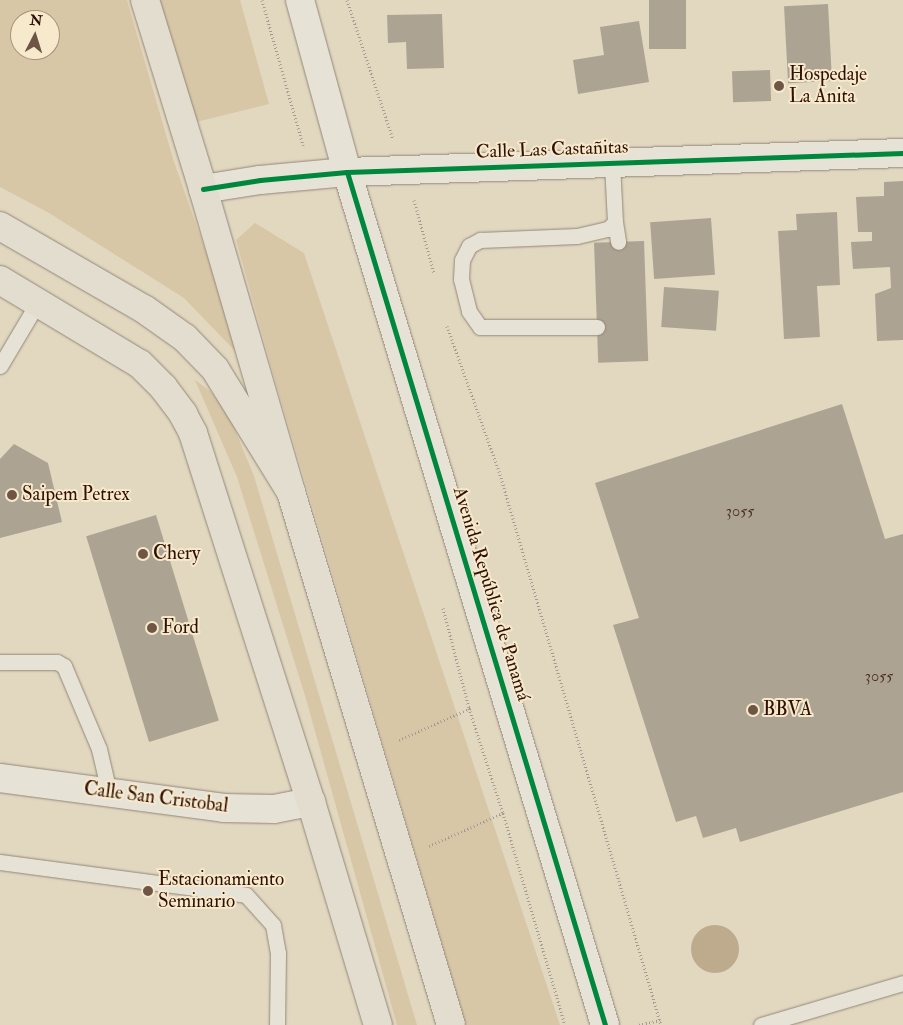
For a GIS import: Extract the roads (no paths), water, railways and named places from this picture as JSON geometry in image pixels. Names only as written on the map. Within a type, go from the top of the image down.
[{"type":"main road","points":[[144,0],[203,189],[291,492],[451,1025]]},
{"type":"main road","points":[[0,226],[144,308],[190,343],[215,369],[291,492]]},
{"type":"main road","points":[[0,280],[140,364],[163,386],[183,414],[193,434],[311,802],[378,1025]]},
{"type":"street","name":"Avenida República de Panamá","points":[[300,0],[347,172],[605,1025]]},
{"type":"street","name":"Calle Las Castañitas","points":[[203,189],[260,180],[347,172],[903,153]]},
{"type":"street","name":"Calle San Cristobal","points":[[0,778],[224,808],[274,809],[311,802]]},
{"type":"lane","points":[[612,163],[618,242]]},
{"type":"lane","points":[[597,327],[480,327],[469,311],[461,279],[462,260],[469,246],[480,240],[578,236],[608,229],[615,222]]},
{"type":"lane","points":[[0,366],[38,302]]},
{"type":"lane","points":[[0,662],[57,662],[64,666],[99,749],[109,792]]},
{"type":"lane","points":[[0,862],[246,895],[273,925],[278,953],[277,1025]]},
{"type":"lane","points":[[761,1025],[903,983]]},
{"type":"place","name":"Hospedaje La Anita","points":[[779,86]]},
{"type":"place","name":"Saipem Petrex","points":[[12,495]]},
{"type":"place","name":"Chery","points":[[143,554]]},
{"type":"place","name":"Ford","points":[[152,628]]},
{"type":"place","name":"BBVA","points":[[753,710]]},
{"type":"place","name":"Estacionamiento Seminario","points":[[148,891]]}]
